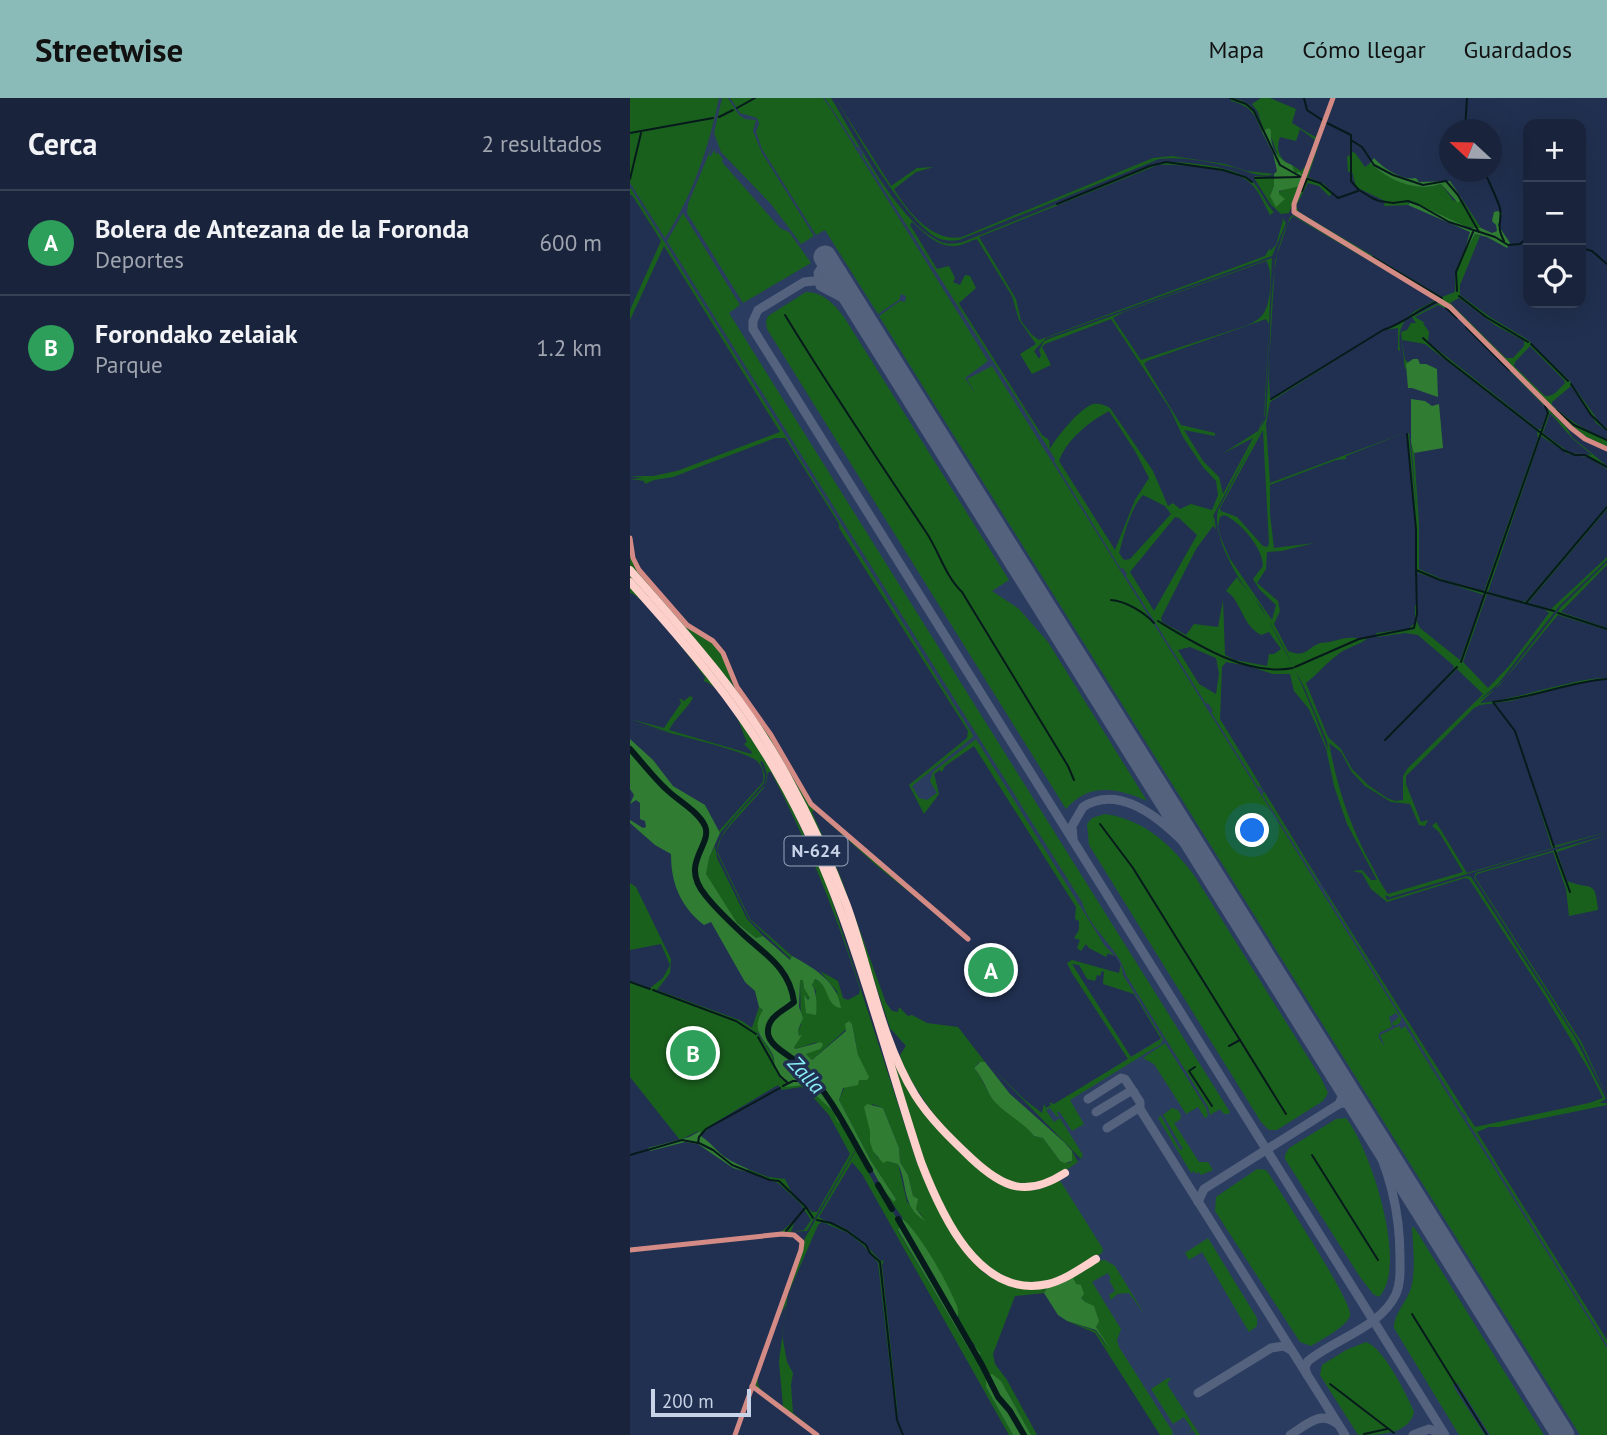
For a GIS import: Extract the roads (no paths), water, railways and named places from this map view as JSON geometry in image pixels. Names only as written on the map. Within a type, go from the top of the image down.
[{"type":"highway","name":"N-624","points":[[630,570],[720,675],[763,734],[785,772],[830,862],[898,1061],[925,1109],[973,1160],[1005,1184],[1020,1188],[1037,1188],[1065,1173]]},
{"type":"highway","name":"N-624","points":[[630,582],[727,697],[757,740],[798,812],[821,862],[853,949],[921,1162],[932,1189],[968,1250],[980,1265],[992,1274],[1007,1282],[1027,1286],[1055,1282],[1096,1259]]},
{"type":"street","points":[[1333,98],[1293,207],[1294,212],[1443,301],[1571,428],[1607,449]]},
{"type":"street","points":[[630,538],[633,558],[644,576],[687,625],[713,642],[723,653],[737,687],[775,742],[811,804],[968,939]]},
{"type":"street","points":[[630,1250],[782,1234],[792,1234],[799,1238],[801,1250],[735,1435]]},
{"type":"street","points":[[752,1386],[817,1435]]},
{"type":"waterway","points":[[737,108],[755,98]]},
{"type":"waterway","points":[[1230,98],[1246,104],[1254,111],[1280,165],[1303,178]]},
{"type":"waterway","points":[[1304,98],[1307,110],[1322,120]]},
{"type":"waterway","points":[[1466,119],[1467,98]]},
{"type":"waterway","points":[[719,117],[733,110]]},
{"type":"waterway","points":[[630,133],[713,118]]},
{"type":"waterway","points":[[1327,123],[1351,135],[1351,181],[1372,198],[1393,203],[1408,201],[1449,222],[1495,237],[1508,245],[1523,241]]},
{"type":"waterway","points":[[630,179],[641,133]]},
{"type":"waterway","points":[[1351,140],[1362,147],[1374,165],[1393,175],[1423,185],[1446,181],[1458,195],[1479,232]]},
{"type":"waterway","points":[[1057,204],[1166,162],[1223,170],[1252,182]]},
{"type":"waterway","points":[[1255,178],[1299,177]]},
{"type":"waterway","points":[[1302,191],[1307,179]]},
{"type":"waterway","points":[[1308,179],[1320,183],[1338,198],[1358,191]]},
{"type":"waterway","points":[[1489,182],[1500,208],[1500,230],[1504,241]]},
{"type":"waterway","points":[[1457,291],[1456,272],[1473,232]]},
{"type":"waterway","points":[[1586,249],[1607,264]]},
{"type":"waterway","points":[[1373,257],[1442,298]]},
{"type":"waterway","points":[[1459,296],[1486,317],[1528,342]]},
{"type":"waterway","points":[[1271,399],[1383,330],[1438,301]]},
{"type":"waterway","points":[[1446,308],[1457,318]]},
{"type":"waterway","points":[[785,315],[931,539],[951,579],[962,592],[1074,780]]},
{"type":"waterway","points":[[1466,327],[1509,370]]},
{"type":"waterway","points":[[1423,338],[1541,433],[1548,413],[1545,406]]},
{"type":"waterway","points":[[1531,344],[1568,381]]},
{"type":"waterway","points":[[1571,384],[1591,415],[1607,430]]},
{"type":"waterway","points":[[1556,410],[1574,425],[1607,440]]},
{"type":"waterway","points":[[1461,662],[1541,433],[1563,450],[1575,455],[1585,455],[1607,467]]},
{"type":"waterway","points":[[1407,434],[1416,529],[1416,569]]},
{"type":"waterway","points":[[1526,603],[1607,507]]},
{"type":"waterway","points":[[1295,667],[1359,639],[1414,628],[1417,614],[1416,570],[1440,580],[1554,611]]},
{"type":"waterway","points":[[1111,600],[1135,608],[1154,623]]},
{"type":"waterway","points":[[1558,613],[1607,629]]},
{"type":"waterway","points":[[1158,621],[1205,648],[1240,663],[1276,670],[1293,668]]},
{"type":"waterway","points":[[1385,740],[1457,667]]},
{"type":"waterway","points":[[1554,847],[1515,731],[1493,702],[1607,679]]},
{"type":"waterway","name":"Zalla","points":[[630,749],[661,784],[693,811],[705,826],[705,841],[695,865],[698,884],[719,911],[776,964],[792,990],[794,1002],[770,1022],[769,1038],[802,1066],[822,1089],[870,1170]]},
{"type":"waterway","points":[[1100,824],[1133,868],[1286,1114]]},
{"type":"waterway","points":[[1555,851],[1570,892]]},
{"type":"waterway","points":[[630,982],[650,989]]},
{"type":"waterway","points":[[653,990],[736,1021],[756,1034]]},
{"type":"waterway","points":[[758,1037],[780,1076],[788,1083]]},
{"type":"waterway","points":[[1229,1046],[1240,1040]]},
{"type":"waterway","points":[[1195,1067],[1189,1071],[1212,1106]]},
{"type":"waterway","points":[[783,1086],[793,1081],[816,1081]]},
{"type":"waterway","points":[[630,1155],[682,1140],[698,1143],[699,1137],[706,1129],[780,1088]]},
{"type":"waterway","points":[[699,1143],[732,1165],[779,1181],[806,1207],[813,1218]]},
{"type":"waterway","points":[[1312,1155],[1378,1260]]},
{"type":"waterway","name":"Zalla","points":[[878,1185],[892,1209]]},
{"type":"waterway","points":[[786,1231],[805,1208]]},
{"type":"waterway","name":"Zalla","points":[[898,1219],[998,1397],[1024,1435]]},
{"type":"waterway","points":[[817,1220],[847,1231],[866,1245],[880,1262],[897,1420],[903,1435]]},
{"type":"waterway","points":[[1412,1314],[1487,1435]]},
{"type":"waterway","points":[[1330,1384],[1394,1433]]},
{"type":"waterway","points":[[1364,1434],[1387,1429]]},
{"type":"place","name":"Bolera de Antezana de la Foronda","points":[[991,970]]},
{"type":"place","name":"Forondako zelaiak","points":[[693,1053]]}]
